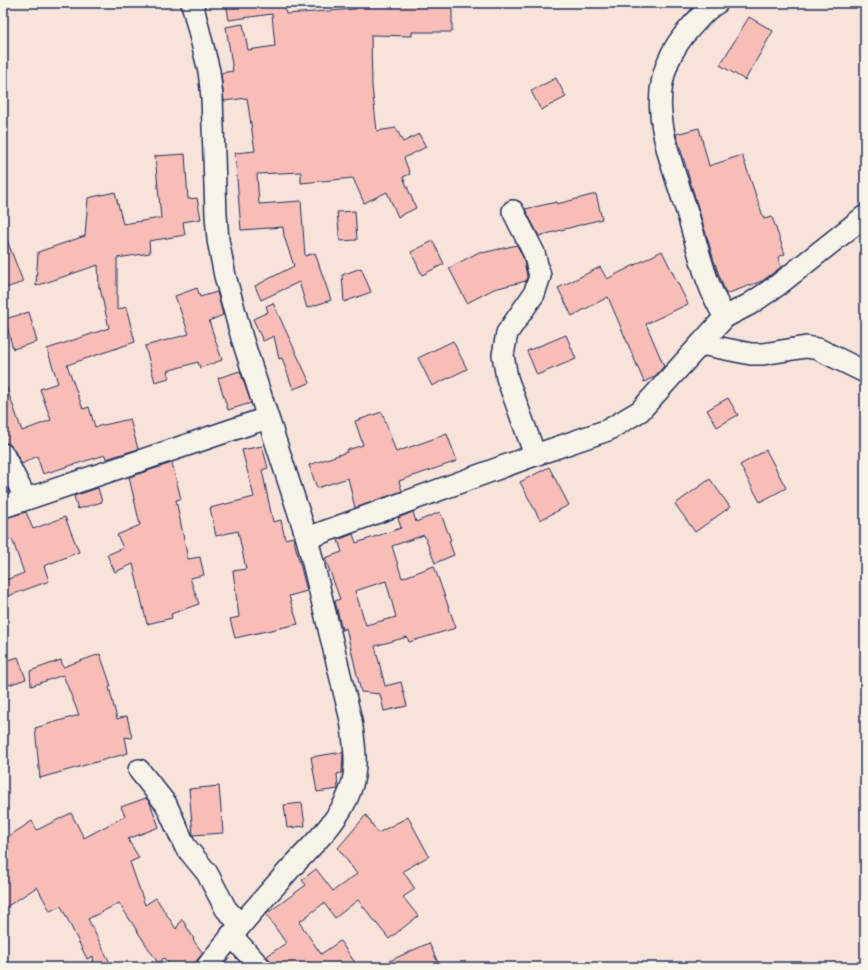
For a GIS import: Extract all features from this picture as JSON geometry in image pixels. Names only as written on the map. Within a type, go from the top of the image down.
[{"type":"street","points":[[192,3],[210,71],[218,240],[232,304],[267,418],[307,538],[351,720],[355,749],[355,773],[343,808],[314,843],[235,930],[207,967]]},
{"type":"street","points":[[717,3],[709,8],[680,38],[666,66],[660,94],[660,113],[666,141],[699,254],[717,305],[725,317]]},
{"type":"street","points":[[513,211],[534,254],[540,276],[534,294],[507,333],[503,355],[507,378],[535,455]]},
{"type":"street","points":[[307,538],[608,430],[640,411],[725,317],[750,304],[778,285],[865,216]]},
{"type":"street","points":[[701,344],[751,354],[764,354],[806,347],[818,349],[865,372]]},
{"type":"street","points":[[3,507],[267,418]]},
{"type":"street","points":[[3,454],[26,499]]},
{"type":"street","points":[[139,770],[166,804],[185,846],[207,873],[235,930],[260,967]]},
{"type":"building","points":[[226,3],[284,3],[286,14],[356,9],[356,3],[452,3],[452,32],[412,32],[412,36],[371,35],[372,87],[377,131],[396,128],[403,142],[419,134],[426,147],[404,158],[410,174],[403,177],[416,208],[398,217],[387,192],[364,203],[353,178],[301,183],[301,172],[257,174],[259,204],[301,201],[305,256],[315,253],[331,300],[307,308],[299,282],[261,300],[255,286],[294,266],[284,236],[283,227],[241,230],[235,153],[255,151],[247,98],[224,101],[221,73],[233,71],[226,27],[243,24],[248,50],[275,46],[272,14],[229,20]]},
{"type":"building","points":[[749,17],[773,31],[745,80],[720,65]]},
{"type":"building","points":[[556,78],[566,97],[541,110],[531,91]]},
{"type":"building","points":[[699,128],[709,166],[742,155],[764,219],[772,217],[785,254],[778,257],[781,267],[762,281],[726,294],[715,264],[676,134]]},
{"type":"building","points":[[185,154],[188,199],[197,198],[201,219],[183,222],[185,235],[149,241],[150,253],[117,258],[117,310],[126,307],[135,342],[67,365],[83,409],[89,407],[95,427],[130,419],[138,449],[106,459],[105,455],[43,474],[37,456],[22,464],[13,448],[9,444],[3,442],[3,384],[5,383],[22,431],[51,420],[40,389],[58,383],[47,349],[109,328],[99,288],[98,265],[36,286],[38,252],[85,236],[88,198],[115,192],[123,224],[161,218],[155,156]]},
{"type":"building","points":[[596,194],[602,219],[539,236],[525,209],[557,202],[557,204]]},
{"type":"building","points":[[355,211],[357,240],[340,241],[337,212]]},
{"type":"building","points":[[3,232],[23,282],[3,289]]},
{"type":"building","points":[[433,241],[444,264],[422,275],[411,252]]},
{"type":"building","points":[[517,245],[523,257],[527,276],[526,281],[494,289],[467,303],[449,268],[481,251],[482,253]]},
{"type":"building","points":[[662,251],[688,304],[646,324],[664,366],[654,377],[644,382],[608,297],[572,316],[558,288],[600,267],[607,279]]},
{"type":"building","points":[[361,268],[371,292],[344,302],[342,275]]},
{"type":"building","points":[[197,288],[200,297],[217,292],[223,315],[209,321],[222,360],[200,368],[198,362],[167,371],[169,378],[155,382],[145,346],[189,334],[175,296]]},
{"type":"building","points":[[273,303],[310,383],[293,389],[282,358],[279,359],[274,336],[263,341],[253,319],[268,312],[266,306]]},
{"type":"building","points":[[29,312],[37,342],[13,349],[5,319]]},
{"type":"building","points":[[566,335],[576,359],[537,375],[527,351]]},
{"type":"building","points":[[453,341],[467,369],[432,386],[418,358]]},
{"type":"building","points":[[240,371],[251,403],[228,410],[218,378]]},
{"type":"building","points":[[728,398],[738,415],[717,427],[707,410]]},
{"type":"building","points":[[382,412],[396,452],[447,434],[457,461],[399,481],[402,491],[355,508],[348,478],[317,488],[309,465],[363,445],[355,421]]},
{"type":"building","points":[[262,446],[268,468],[262,470],[273,522],[281,520],[285,539],[293,537],[307,591],[289,596],[298,624],[235,638],[230,619],[239,617],[233,571],[246,569],[238,531],[216,536],[210,508],[254,497],[242,450]]},
{"type":"building","points":[[766,450],[786,488],[760,502],[740,465]]},
{"type":"building","points":[[172,463],[181,499],[176,500],[188,559],[200,557],[204,575],[190,578],[199,604],[171,614],[172,618],[147,624],[133,564],[115,572],[107,555],[123,548],[117,535],[140,525],[129,477]]},
{"type":"building","points":[[549,467],[569,505],[540,520],[520,482]]},
{"type":"building","points":[[710,479],[730,507],[695,532],[675,504]]},
{"type":"building","points":[[98,488],[102,502],[78,509],[74,496]]},
{"type":"building","points":[[26,512],[33,529],[65,517],[79,552],[44,566],[49,581],[3,598],[3,581],[24,573],[12,539],[3,542],[3,519]]},
{"type":"building","points":[[413,512],[416,522],[440,512],[451,540],[449,541],[454,555],[435,563],[424,535],[392,546],[402,578],[434,566],[456,628],[409,642],[407,637],[375,646],[385,686],[401,682],[407,706],[384,711],[380,694],[361,692],[346,628],[342,630],[335,601],[340,599],[325,558],[342,552],[338,540],[353,534],[356,543],[401,528],[398,518]],"holes":[[[386,581],[396,617],[366,625],[355,591]]]},
{"type":"building","points":[[100,654],[111,686],[109,687],[117,719],[127,716],[132,738],[125,737],[128,753],[40,778],[35,728],[79,715],[63,675],[31,686],[30,671],[61,660],[63,667]]},
{"type":"building","points":[[18,657],[26,679],[3,687],[3,662]]},
{"type":"building","points":[[343,752],[342,773],[337,774],[338,789],[317,792],[311,757]]},
{"type":"building","points":[[219,786],[223,833],[193,835],[189,789]]},
{"type":"building","points":[[146,798],[150,803],[159,827],[128,839],[139,858],[130,862],[145,905],[156,898],[176,929],[182,919],[194,939],[193,940],[203,953],[197,960],[195,967],[171,967],[164,958],[158,963],[119,903],[88,919],[112,967],[94,967],[93,956],[87,959],[61,906],[50,911],[37,887],[3,909],[3,840],[32,821],[37,830],[71,813],[84,838],[125,816],[121,807]]},
{"type":"building","points":[[302,803],[305,826],[287,828],[284,805]]},
{"type":"building","points":[[366,815],[378,833],[408,817],[429,856],[403,871],[415,889],[403,897],[418,916],[389,939],[358,900],[335,918],[324,903],[299,922],[321,954],[340,941],[358,967],[274,967],[267,956],[286,943],[266,914],[306,885],[302,880],[316,869],[333,891],[357,874],[338,848]]},
{"type":"building","points":[[429,943],[440,967],[376,967]]}]
